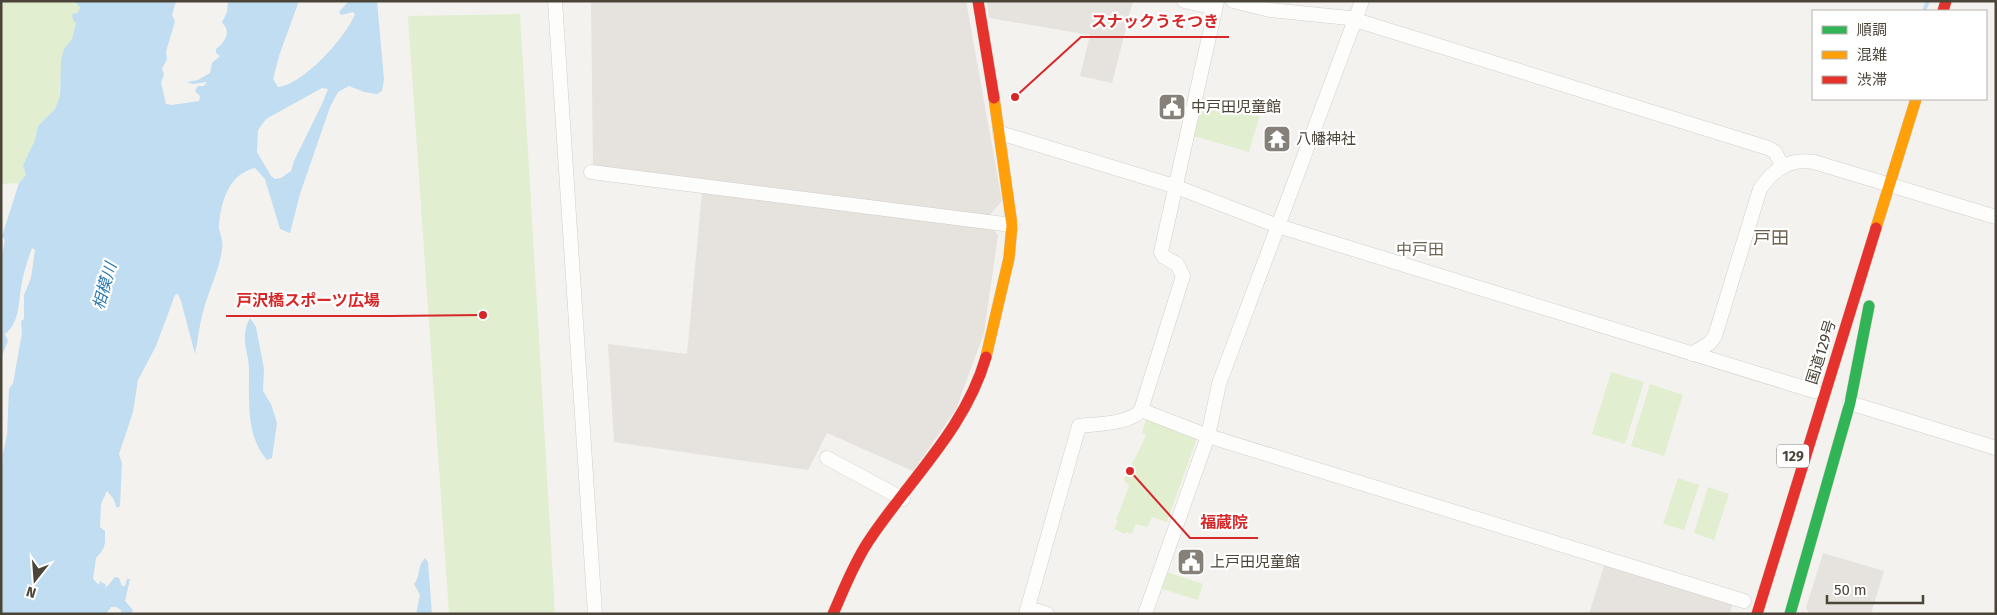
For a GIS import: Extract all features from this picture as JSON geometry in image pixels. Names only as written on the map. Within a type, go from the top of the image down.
[{"type":"main road","points":[[833,614],[854,565],[869,541],[903,499],[944,442],[975,387],[994,330],[1009,258],[1012,225],[1008,185],[978,1]]},
{"type":"main road","name":"国道129号","points":[[1757,614],[1916,100]]},
{"type":"main road","name":"129","points":[[1796,446],[1814,391],[1852,302]]},
{"type":"main road","name":"129","points":[[1790,614],[1850,403],[1871,302],[1815,483]]},
{"type":"street","points":[[555,1],[595,614]]},
{"type":"street","points":[[1047,614],[1027,611],[1079,426],[1114,423],[1138,414],[1141,410],[1183,276],[1177,264],[1164,257],[1161,252],[1174,186],[1216,4],[1184,1]]},
{"type":"street","points":[[1233,1],[1270,10],[1356,20],[1768,148],[1775,152],[1782,165]]},
{"type":"street","points":[[1144,614],[1208,436],[1219,384],[1362,1]]},
{"type":"street","points":[[1000,133],[1174,186],[1278,226],[1814,391]]},
{"type":"street","points":[[1692,354],[1710,343],[1715,336],[1760,189],[1774,171],[1782,165],[1796,162],[1814,162],[1889,184],[1904,191],[1996,217]]},
{"type":"street","points":[[591,172],[1012,225]]},
{"type":"street","points":[[1850,403],[1996,448]]},
{"type":"street","points":[[1141,410],[1208,436],[1744,602]]},
{"type":"street","points":[[827,458],[845,463],[903,499]]},
{"type":"shaded area","points":[[591,1],[966,1],[1002,201],[988,217],[593,166]]},
{"type":"shaded area","points":[[987,1],[1133,1],[1112,83],[1080,76],[1090,35],[989,18]]},
{"type":"shaded area","points":[[702,192],[992,228],[998,235],[984,333],[956,409],[913,471],[827,433],[808,470],[614,442],[608,344],[687,354]]},
{"type":"shaded area","points":[[1823,553],[1884,571],[1871,614],[1809,613],[1806,608]]},
{"type":"shaded area","points":[[1605,563],[1730,602],[1732,606],[1730,614],[1589,614]]},
{"type":"green space","points":[[1,1],[74,1],[80,7],[72,39],[67,47],[59,88],[60,96],[55,109],[38,126],[35,140],[23,165],[26,175],[19,183],[1,184]]},
{"type":"green space","points":[[520,14],[555,614],[449,614],[408,16]]},
{"type":"green space","points":[[1198,96],[1260,115],[1249,152],[1190,135]]},
{"type":"green space","points":[[1611,372],[1644,382],[1625,444],[1592,434]]},
{"type":"green space","points":[[1650,384],[1683,395],[1664,456],[1631,446]]},
{"type":"green space","points":[[1147,416],[1198,435],[1167,522],[1152,517],[1147,527],[1136,524],[1132,534],[1126,532],[1125,534],[1114,529],[1129,486],[1124,480],[1146,434],[1142,433]]},
{"type":"green space","points":[[1678,478],[1699,485],[1684,530],[1663,524]]},
{"type":"green space","points":[[1708,487],[1729,494],[1714,540],[1694,533]]},
{"type":"green space","points":[[1164,571],[1203,584],[1198,600],[1159,588]]},
{"type":"water","name":"相模川","points":[[74,1],[176,1],[172,15],[175,21],[166,52],[167,59],[162,69],[164,74],[161,83],[166,104],[172,105],[199,101],[200,96],[195,91],[198,86],[204,86],[207,82],[193,84],[187,82],[198,80],[210,73],[212,63],[220,56],[216,53],[216,49],[226,37],[226,27],[222,22],[227,12],[228,1],[299,1],[280,53],[273,79],[278,87],[299,78],[311,69],[343,35],[355,14],[353,12],[341,15],[339,12],[349,1],[377,1],[384,79],[382,91],[377,94],[364,92],[349,86],[338,92],[330,107],[300,194],[290,233],[280,229],[265,179],[255,168],[246,171],[233,182],[224,198],[220,216],[219,227],[222,250],[205,304],[195,354],[181,301],[178,294],[175,295],[156,346],[138,380],[133,412],[119,454],[122,463],[120,506],[117,508],[113,498],[107,491],[101,504],[100,527],[105,531],[105,543],[96,558],[93,579],[99,585],[100,581],[106,585],[105,589],[115,577],[119,578],[122,586],[125,586],[127,579],[130,579],[125,601],[133,610],[131,614],[121,614],[121,610],[111,607],[106,614],[1,614],[1,477],[3,453],[7,435],[9,389],[13,383],[22,333],[21,321],[24,319],[24,295],[31,278],[35,250],[32,248],[22,282],[18,310],[14,323],[5,334],[8,341],[1,358],[1,260],[5,240],[2,236],[19,183],[26,175],[23,165],[35,140],[38,126],[55,109],[60,96],[61,60],[64,49],[72,39],[76,23],[73,20],[72,14],[78,13],[80,7]],"holes":[[[322,88],[328,89],[291,171],[281,178],[275,179],[271,176],[257,152],[258,130],[266,119]]]},
{"type":"water","points":[[250,318],[256,327],[264,369],[263,391],[271,404],[277,423],[272,458],[267,460],[255,440],[250,418],[249,364],[245,332]]},
{"type":"water","points":[[425,558],[428,562],[432,614],[416,614],[420,595],[414,584]]},
{"type":"waterway","points":[[1924,10],[1928,1]]},
{"type":"traffic: fast","points":[[1790,614],[1850,403],[1869,306]]},
{"type":"traffic: slow","points":[[986,357],[1009,258],[1012,225],[994,98]]},
{"type":"traffic: slow","points":[[1876,228],[1916,100]]},
{"type":"traffic: jam","points":[[978,1],[994,98]]},
{"type":"traffic: jam","points":[[1943,10],[1946,1]]},
{"type":"traffic: jam","points":[[1757,614],[1876,228]]},
{"type":"traffic: jam","points":[[833,614],[853,568],[868,542],[950,432],[977,383],[986,357]]},
{"type":"place","name":"スナックうそつき","points":[[1015,97]]},
{"type":"place","name":"中戸田児童館","points":[[1172,107]]},
{"type":"place","name":"八幡神社","points":[[1277,139]]},
{"type":"place","name":"戸沢橋スポーツ広場","points":[[483,315]]},
{"type":"place","name":"福蔵院","points":[[1130,471]]},
{"type":"place","name":"上戸田児童館","points":[[1191,562]]},
{"type":"district","name":"戸田","points":[[1771,238]]},
{"type":"district","name":"中戸田","points":[[1420,249]]}]
